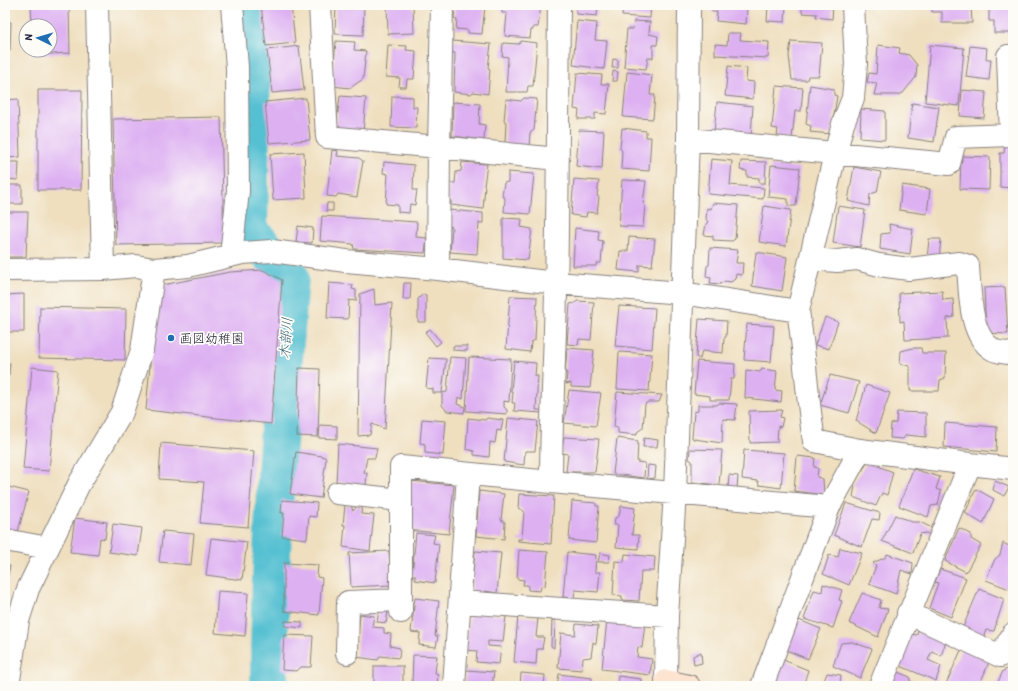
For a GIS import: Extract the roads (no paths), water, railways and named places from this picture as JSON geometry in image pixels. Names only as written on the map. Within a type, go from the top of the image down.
[{"type":"street","points":[[97,5],[102,269]]},
{"type":"street","points":[[231,255],[238,191],[237,66],[232,5]]},
{"type":"street","points":[[320,5],[327,137],[558,159]]},
{"type":"street","points":[[438,269],[442,5]]},
{"type":"street","points":[[551,482],[556,283],[559,5]]},
{"type":"street","points":[[689,5],[688,139],[675,493],[666,616],[666,684],[689,686]]},
{"type":"street","points":[[853,5],[856,64],[852,98],[843,124],[798,311],[804,348],[810,417],[814,441],[860,450],[1013,469]]},
{"type":"street","points":[[688,139],[949,164],[956,137],[1010,135],[1008,56],[1013,56]]},
{"type":"street","points":[[5,270],[102,269],[136,266],[154,269],[188,266],[242,253],[272,251],[346,261],[438,269],[556,283],[682,294],[798,311]]},
{"type":"street","points":[[811,259],[837,261],[857,259],[879,265],[909,269],[959,263],[968,266],[972,310],[981,340],[993,350],[1013,354]]},
{"type":"street","points":[[8,686],[18,621],[28,589],[79,484],[122,412],[142,350],[154,269]]},
{"type":"street","points":[[762,686],[829,507],[860,450]]},
{"type":"street","points":[[880,686],[970,464]]},
{"type":"street","points":[[347,653],[348,602],[401,606],[401,467],[829,507]]},
{"type":"street","points":[[454,686],[468,474]]},
{"type":"street","points":[[337,493],[401,500]]},
{"type":"street","points":[[5,540],[48,548]]},
{"type":"street","points":[[460,602],[666,616]]},
{"type":"street","points":[[908,614],[1000,656],[1013,634]]},
{"type":"waterway","name":"木部川","points":[[249,5],[252,62],[249,230],[290,276],[273,532],[269,635],[269,686]]},
{"type":"place","name":"画図幼稚園","points":[[171,338]]}]
